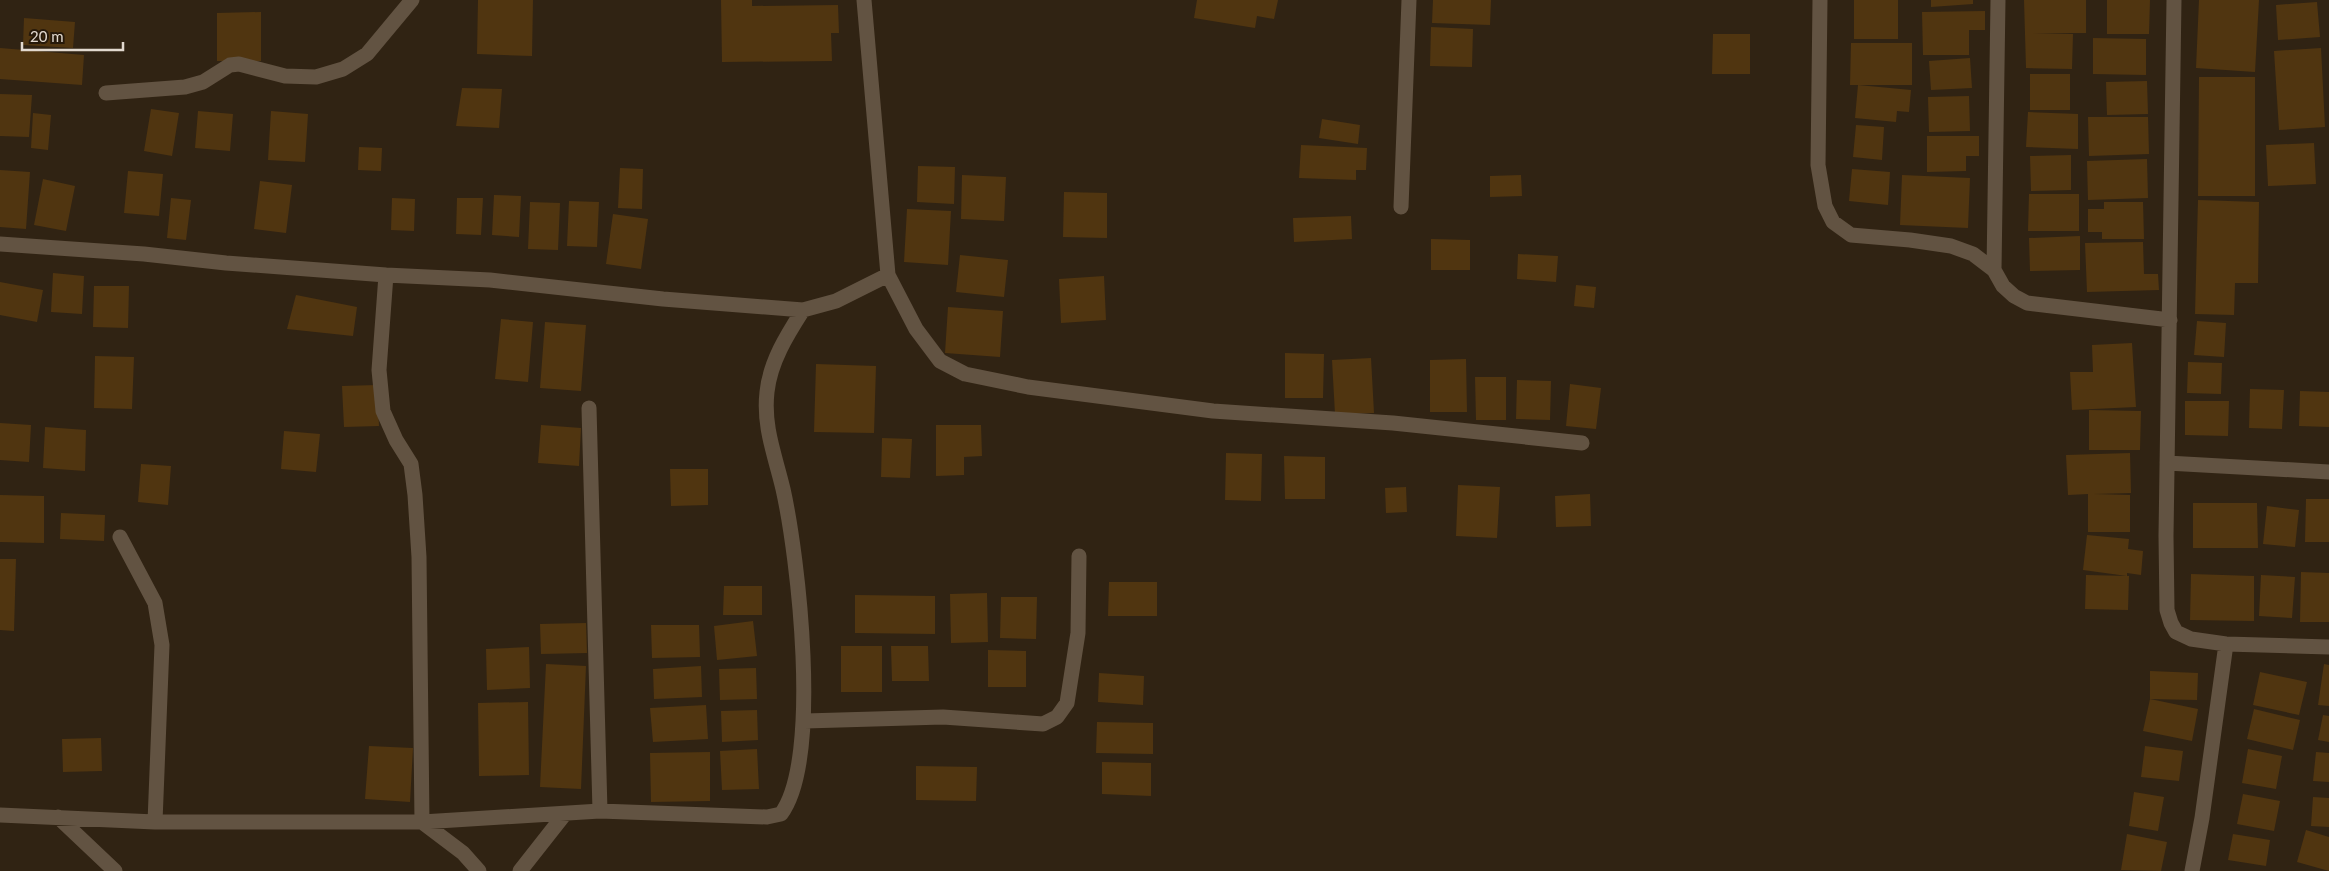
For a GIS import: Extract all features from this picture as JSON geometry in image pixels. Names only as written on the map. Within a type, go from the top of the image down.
[{"type":"street","points":[[106,93],[184,87],[204,82],[230,65],[239,64],[260,71],[293,77],[316,77],[343,69],[367,54],[412,0]]},
{"type":"street","points":[[864,0],[888,275],[916,329],[940,361],[966,374],[1028,387],[1213,411],[1393,423],[1582,443]]},
{"type":"street","points":[[1402,207],[1409,0]]},
{"type":"street","points":[[1820,0],[1818,165],[1825,206],[1833,222],[1850,235],[1910,240],[1951,246],[1973,254],[1994,270],[2003,286],[2014,296],[2027,303],[2170,320]]},
{"type":"street","points":[[1994,270],[1998,0]]},
{"type":"street","points":[[2174,0],[2167,463],[2167,601],[2171,623],[2176,632],[2191,640],[2226,644],[2329,647]]},
{"type":"street","points":[[0,244],[144,254],[226,263],[386,275],[490,280],[663,300],[803,310],[836,301],[888,275]]},
{"type":"street","points":[[386,275],[379,370],[383,411],[396,440],[411,464],[416,504],[419,557],[422,822]]},
{"type":"street","points":[[0,815],[155,822],[422,822],[600,812],[767,817],[782,814],[788,805],[793,787],[805,721],[802,639],[790,528],[765,420],[767,390],[774,365],[787,336],[803,310]]},
{"type":"street","points":[[589,408],[600,812]]},
{"type":"street","points":[[2167,463],[2329,472]]},
{"type":"street","points":[[120,537],[155,603],[162,645],[155,822]]},
{"type":"street","points":[[805,721],[943,717],[1043,724],[1057,717],[1067,703],[1078,633],[1079,556]]},
{"type":"street","points":[[2192,871],[2202,818],[2226,644]]},
{"type":"street","points":[[520,871],[564,815]]},
{"type":"street","points":[[58,817],[115,871]]},
{"type":"street","points":[[422,822],[463,853],[479,871]]},
{"type":"building","points":[[478,0],[533,0],[532,56],[477,54]]},
{"type":"building","points":[[721,0],[752,0],[752,6],[838,5],[839,33],[831,33],[832,61],[722,62]]},
{"type":"building","points":[[1197,0],[1278,0],[1274,19],[1257,16],[1255,28],[1194,18]]},
{"type":"building","points":[[1433,0],[1491,0],[1490,25],[1432,23]]},
{"type":"building","points":[[1854,0],[1898,0],[1898,39],[1854,39]]},
{"type":"building","points":[[1931,0],[1973,0],[1973,4],[1931,7]]},
{"type":"building","points":[[2024,0],[2086,0],[2086,33],[2033,33],[2073,34],[2072,69],[2026,68]]},
{"type":"building","points":[[2107,0],[2150,0],[2149,34],[2107,34]]},
{"type":"building","points":[[2199,0],[2259,0],[2255,72],[2196,68]]},
{"type":"building","points":[[2317,2],[2320,37],[2278,40],[2276,5]]},
{"type":"building","points":[[1985,11],[1985,30],[1969,30],[1969,55],[1923,55],[1922,12]]},
{"type":"building","points":[[261,12],[261,61],[217,61],[217,13]]},
{"type":"building","points":[[24,18],[75,22],[73,48],[23,45]]},
{"type":"building","points":[[1431,27],[1473,29],[1472,67],[1430,66]]},
{"type":"building","points":[[1713,34],[1750,34],[1750,74],[1712,74]]},
{"type":"building","points":[[2093,38],[2146,39],[2146,75],[2093,74]]},
{"type":"building","points":[[1851,43],[1912,43],[1912,85],[1850,85]]},
{"type":"building","points":[[0,48],[84,55],[82,85],[0,79]]},
{"type":"building","points":[[2321,48],[2325,127],[2279,130],[2274,51]]},
{"type":"building","points":[[1970,58],[1972,88],[1931,90],[1929,61]]},
{"type":"building","points":[[2030,74],[2070,74],[2070,110],[2030,110]]},
{"type":"building","points":[[2199,77],[2255,77],[2255,196],[2198,196]]},
{"type":"building","points":[[2147,81],[2148,114],[2107,115],[2106,82]]},
{"type":"building","points":[[1858,85],[1911,90],[1909,112],[1897,111],[1896,122],[1855,118]]},
{"type":"building","points":[[462,88],[502,89],[499,128],[456,126]]},
{"type":"building","points":[[0,94],[32,95],[29,137],[0,136]]},
{"type":"building","points":[[1969,96],[1970,131],[1929,132],[1928,97]]},
{"type":"building","points":[[151,109],[179,113],[172,156],[144,151]]},
{"type":"building","points":[[198,111],[233,114],[230,151],[195,148]]},
{"type":"building","points":[[271,111],[308,114],[305,162],[268,160]]},
{"type":"building","points":[[2028,112],[2078,114],[2078,149],[2026,147]]},
{"type":"building","points":[[33,113],[51,115],[48,150],[31,148]]},
{"type":"building","points":[[2088,117],[2148,117],[2149,154],[2089,156]]},
{"type":"building","points":[[1322,119],[1360,125],[1358,144],[1319,138]]},
{"type":"building","points":[[1856,125],[1884,127],[1882,160],[1853,157]]},
{"type":"building","points":[[1927,136],[1979,136],[1979,156],[1966,156],[1966,171],[1927,172]]},
{"type":"building","points":[[2314,143],[2316,184],[2268,186],[2266,145]]},
{"type":"building","points":[[1301,145],[1367,148],[1366,170],[1356,170],[1356,180],[1299,178]]},
{"type":"building","points":[[359,147],[382,148],[381,171],[358,170]]},
{"type":"building","points":[[2071,155],[2071,190],[2031,191],[2030,156]]},
{"type":"building","points":[[2147,159],[2148,198],[2088,200],[2087,161]]},
{"type":"building","points":[[918,166],[955,167],[954,204],[917,202]]},
{"type":"building","points":[[620,168],[643,169],[642,209],[618,208]]},
{"type":"building","points":[[1852,169],[1890,172],[1888,205],[1849,201]]},
{"type":"building","points":[[0,170],[30,172],[26,229],[0,227]]},
{"type":"building","points":[[128,171],[163,174],[159,216],[124,213]]},
{"type":"building","points":[[962,175],[1006,177],[1004,221],[961,219]]},
{"type":"building","points":[[1521,175],[1522,196],[1490,197],[1490,176]]},
{"type":"building","points":[[1902,175],[1970,178],[1968,228],[1900,225]]},
{"type":"building","points":[[43,179],[75,186],[66,231],[34,225]]},
{"type":"building","points":[[260,181],[292,185],[286,233],[254,229]]},
{"type":"building","points":[[1064,192],[1107,193],[1107,238],[1063,237]]},
{"type":"building","points":[[2029,194],[2079,194],[2079,231],[2028,231]]},
{"type":"building","points":[[494,195],[521,196],[519,237],[492,235]]},
{"type":"building","points":[[171,198],[191,200],[186,240],[167,238]]},
{"type":"building","points":[[392,198],[415,199],[414,231],[391,230]]},
{"type":"building","points":[[457,198],[483,198],[481,235],[456,234]]},
{"type":"building","points":[[2198,200],[2259,202],[2258,283],[2235,283],[2234,315],[2195,314]]},
{"type":"building","points":[[569,201],[599,202],[597,247],[567,246]]},
{"type":"building","points":[[530,202],[560,203],[558,250],[528,249]]},
{"type":"building","points":[[2104,202],[2143,202],[2144,239],[2102,239],[2102,232],[2088,232],[2088,209],[2104,209]]},
{"type":"building","points":[[907,209],[951,211],[948,265],[904,262]]},
{"type":"building","points":[[613,214],[648,219],[641,269],[606,264]]},
{"type":"building","points":[[1351,216],[1352,239],[1294,242],[1293,218]]},
{"type":"building","points":[[2080,236],[2080,270],[2030,271],[2029,238]]},
{"type":"building","points":[[1431,239],[1470,240],[1470,270],[1431,270]]},
{"type":"building","points":[[2143,242],[2144,274],[2158,274],[2159,290],[2087,292],[2085,243]]},
{"type":"building","points":[[1518,254],[1558,256],[1556,282],[1517,279]]},
{"type":"building","points":[[960,255],[1008,260],[1004,297],[956,292]]},
{"type":"building","points":[[53,273],[84,276],[82,314],[51,312]]},
{"type":"building","points":[[1104,276],[1106,320],[1061,323],[1059,279]]},
{"type":"building","points":[[0,282],[43,290],[37,322],[0,315]]},
{"type":"building","points":[[1576,285],[1596,287],[1594,308],[1574,306]]},
{"type":"building","points":[[94,286],[129,286],[128,328],[93,327]]},
{"type":"building","points":[[296,295],[357,307],[353,336],[287,329]]},
{"type":"building","points":[[948,307],[1003,311],[1000,357],[945,353]]},
{"type":"building","points":[[501,319],[533,322],[528,382],[495,379]]},
{"type":"building","points":[[2197,321],[2226,323],[2224,357],[2194,355]]},
{"type":"building","points":[[545,322],[586,325],[581,391],[540,388]]},
{"type":"building","points":[[2132,343],[2136,407],[2072,410],[2070,372],[2093,372],[2092,345]]},
{"type":"building","points":[[1285,353],[1324,354],[1323,398],[1285,398]]},
{"type":"building","points":[[95,356],[134,357],[132,409],[94,408]]},
{"type":"building","points":[[1371,358],[1374,413],[1335,414],[1332,360]]},
{"type":"building","points":[[1466,359],[1467,412],[1430,412],[1430,360]]},
{"type":"building","points":[[2188,362],[2222,363],[2221,394],[2187,393]]},
{"type":"building","points":[[816,364],[876,366],[874,433],[814,432]]},
{"type":"building","points":[[1475,377],[1506,377],[1506,420],[1476,420]]},
{"type":"building","points":[[1517,380],[1551,381],[1550,420],[1516,419]]},
{"type":"building","points":[[1570,384],[1601,388],[1596,429],[1566,426]]},
{"type":"building","points":[[377,385],[379,426],[344,427],[342,386]]},
{"type":"building","points":[[2250,389],[2284,390],[2282,429],[2249,428]]},
{"type":"building","points":[[2300,391],[2329,392],[2329,427],[2299,426]]},
{"type":"building","points":[[2185,401],[2229,401],[2228,436],[2185,435]]},
{"type":"building","points":[[2089,410],[2141,411],[2140,450],[2089,450]]},
{"type":"building","points":[[0,423],[31,425],[29,462],[0,460]]},
{"type":"building","points":[[541,425],[581,428],[579,466],[538,463]]},
{"type":"building","points":[[936,425],[981,425],[982,456],[964,457],[964,475],[936,476]]},
{"type":"building","points":[[45,427],[86,430],[85,471],[43,468]]},
{"type":"building","points":[[284,431],[320,434],[316,472],[281,469]]},
{"type":"building","points":[[882,438],[912,439],[910,478],[881,477]]},
{"type":"building","points":[[1226,453],[1262,454],[1261,501],[1225,500]]},
{"type":"building","points":[[2130,453],[2131,493],[2094,494],[2130,495],[2130,532],[2088,532],[2088,494],[2068,495],[2066,455]]},
{"type":"building","points":[[1284,456],[1325,457],[1325,499],[1285,499]]},
{"type":"building","points":[[141,464],[171,466],[168,505],[138,502]]},
{"type":"building","points":[[670,469],[708,469],[708,505],[671,506]]},
{"type":"building","points":[[1458,485],[1500,487],[1497,538],[1456,536]]},
{"type":"building","points":[[1406,487],[1407,512],[1386,513],[1385,488]]},
{"type":"building","points":[[1590,494],[1591,526],[1556,527],[1555,496]]},
{"type":"building","points":[[0,495],[44,496],[44,543],[0,542]]},
{"type":"building","points":[[2306,499],[2329,499],[2329,542],[2305,542]]},
{"type":"building","points":[[2193,503],[2257,503],[2258,548],[2193,548]]},
{"type":"building","points":[[2267,506],[2299,510],[2295,547],[2263,544]]},
{"type":"building","points":[[61,513],[105,515],[104,541],[60,539]]},
{"type":"building","points":[[2087,535],[2129,539],[2128,549],[2143,551],[2141,575],[2127,573],[2127,576],[2083,570]]},
{"type":"building","points":[[0,559],[16,559],[14,631],[0,630]]},
{"type":"building","points":[[2301,572],[2329,573],[2329,622],[2300,622]]},
{"type":"building","points":[[2191,574],[2254,576],[2254,621],[2190,620]]},
{"type":"building","points":[[2086,575],[2129,576],[2128,610],[2085,609]]},
{"type":"building","points":[[2261,575],[2295,577],[2292,618],[2259,616]]},
{"type":"building","points":[[1109,582],[1157,582],[1157,616],[1108,616]]},
{"type":"building","points":[[724,586],[762,586],[762,615],[723,615]]},
{"type":"building","points":[[987,593],[988,642],[951,643],[950,594]]},
{"type":"building","points":[[855,595],[935,596],[935,634],[855,633]]},
{"type":"building","points":[[1001,597],[1037,597],[1036,639],[1000,638]]},
{"type":"building","points":[[753,621],[757,656],[717,660],[714,626]]},
{"type":"building","points":[[586,623],[587,653],[541,654],[540,624]]},
{"type":"building","points":[[651,625],[699,625],[700,657],[652,658]]},
{"type":"building","points":[[841,646],[882,646],[882,692],[841,692]]},
{"type":"building","points":[[891,646],[928,646],[929,681],[892,681]]},
{"type":"building","points":[[529,647],[530,688],[487,690],[486,649]]},
{"type":"building","points":[[988,650],[1026,651],[1026,687],[988,687]]},
{"type":"building","points":[[546,664],[586,666],[581,789],[540,787]]},
{"type":"building","points":[[2324,664],[2329,665],[2329,706],[2318,705]]},
{"type":"building","points":[[701,666],[702,697],[654,699],[653,669]]},
{"type":"building","points":[[756,668],[757,699],[720,700],[719,669]]},
{"type":"building","points":[[2150,671],[2198,673],[2197,700],[2150,699]]},
{"type":"building","points":[[2260,672],[2307,682],[2299,715],[2253,705]]},
{"type":"building","points":[[1099,673],[1144,676],[1143,705],[1098,702]]},
{"type":"building","points":[[2150,699],[2198,709],[2192,741],[2143,731]]},
{"type":"building","points":[[528,702],[529,775],[479,776],[478,703]]},
{"type":"building","points":[[706,705],[708,739],[653,742],[650,708]]},
{"type":"building","points":[[2254,709],[2300,720],[2293,750],[2247,739]]},
{"type":"building","points":[[757,710],[758,740],[722,742],[721,711]]},
{"type":"building","points":[[2323,715],[2329,716],[2329,742],[2318,740]]},
{"type":"building","points":[[1097,722],[1153,723],[1153,754],[1096,753]]},
{"type":"building","points":[[101,738],[102,771],[63,772],[62,739]]},
{"type":"building","points":[[369,746],[413,748],[410,802],[365,799]]},
{"type":"building","points":[[2145,746],[2183,751],[2179,781],[2141,777]]},
{"type":"building","points":[[757,749],[759,789],[722,790],[720,751]]},
{"type":"building","points":[[2248,749],[2282,756],[2276,789],[2242,783]]},
{"type":"building","points":[[710,752],[710,801],[651,802],[650,753]]},
{"type":"building","points":[[2316,752],[2329,753],[2329,782],[2313,781]]},
{"type":"building","points":[[1102,762],[1151,763],[1151,796],[1102,794]]},
{"type":"building","points":[[916,766],[977,767],[976,801],[916,800]]},
{"type":"building","points":[[2134,792],[2164,797],[2158,831],[2129,826]]},
{"type":"building","points":[[2243,794],[2280,801],[2274,831],[2237,824]]},
{"type":"building","points":[[2313,797],[2329,798],[2329,827],[2311,826]]},
{"type":"building","points":[[2306,830],[2329,837],[2329,871],[2297,862]]},
{"type":"building","points":[[2127,834],[2167,842],[2161,871],[2121,870]]},
{"type":"building","points":[[2233,834],[2270,840],[2266,866],[2228,860]]}]
